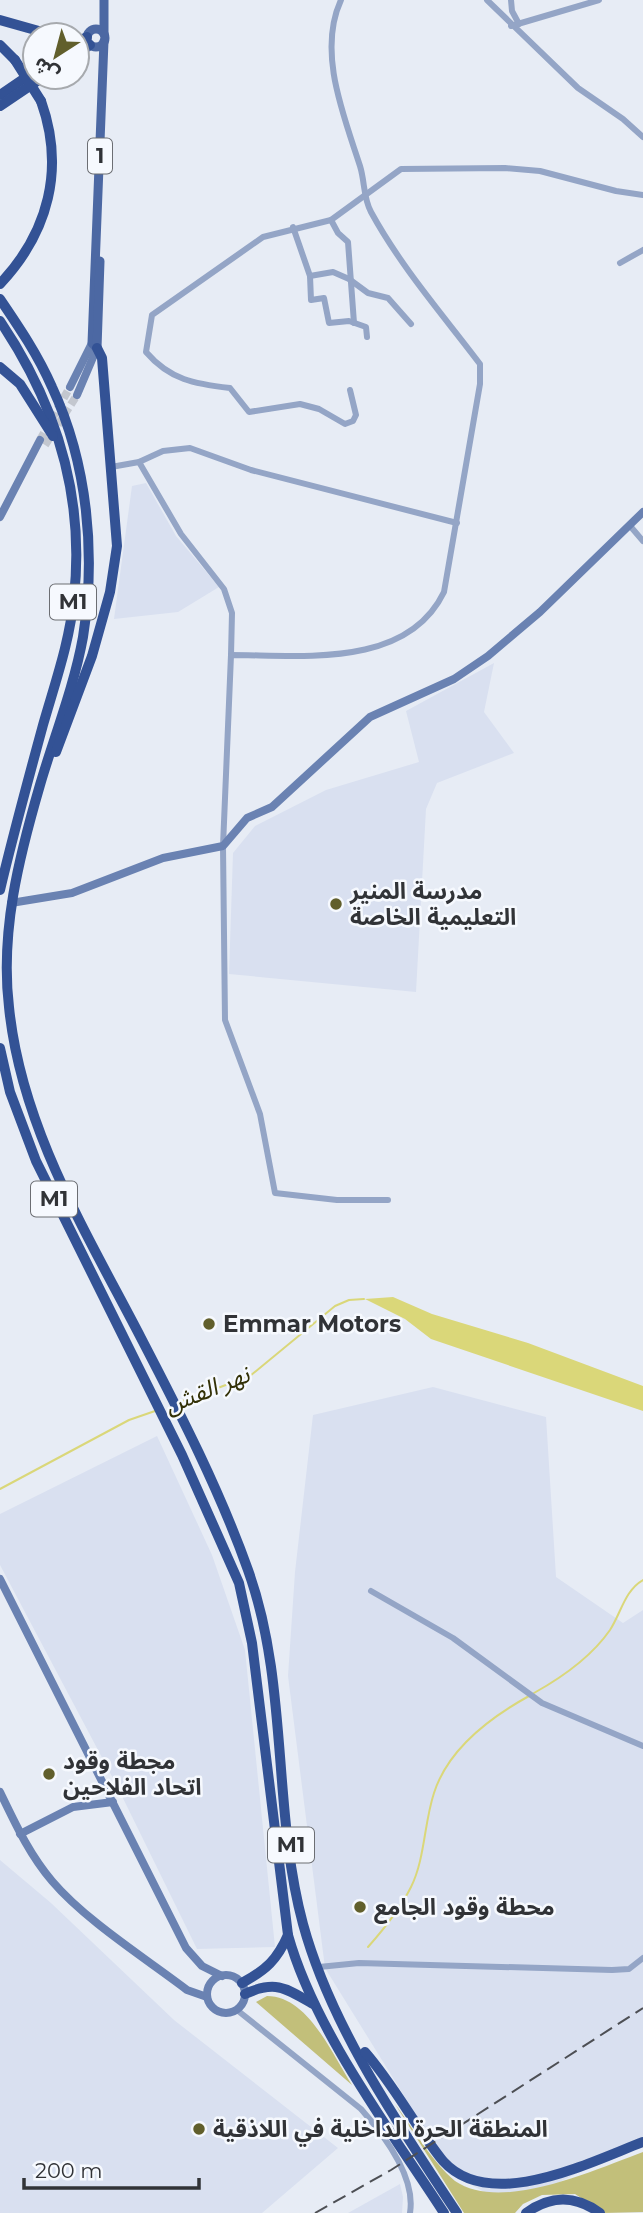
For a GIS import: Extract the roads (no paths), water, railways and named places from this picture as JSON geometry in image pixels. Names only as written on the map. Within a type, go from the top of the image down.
[{"type":"highway","points":[[0,20],[21,26]]},
{"type":"highway","points":[[0,45],[15,60],[41,101],[52,139],[52,186],[39,228],[13,270],[0,284]]},
{"type":"highway","points":[[0,95],[21,81]]},
{"type":"highway","points":[[0,106],[22,91]]},
{"type":"highway","name":"M1","points":[[0,299],[54,390],[71,438],[88,527],[88,591],[82,643],[29,823],[11,903],[6,951],[8,1003],[15,1055],[32,1113],[101,1266],[140,1335],[197,1451],[249,1573],[271,1660],[292,1857],[303,1923],[319,1967],[350,2035],[390,2111],[457,2213]]},
{"type":"highway","name":"M1","points":[[0,321],[46,401],[62,453],[74,515],[73,606],[68,640],[0,890]]},
{"type":"highway","points":[[29,823],[88,667],[110,592],[117,546],[102,358],[94,345]]},
{"type":"highway","points":[[0,367],[20,384],[62,453]]},
{"type":"highway","name":"M1","points":[[0,1048],[10,1093],[36,1161],[182,1455],[239,1583],[252,1643],[288,1934],[299,1973],[314,2005],[444,2213]]},
{"type":"highway","points":[[243,1989],[278,1958],[288,1934]]},
{"type":"highway","points":[[243,1989],[265,1985],[279,1986],[314,2005]]},
{"type":"highway","points":[[350,2035],[445,2164],[482,2186],[520,2188],[643,2142]]},
{"type":"highway","points":[[526,2213],[547,2201],[567,2199],[578,2200],[600,2213]]},
{"type":"main road","name":"1","points":[[94,345],[101,264],[97,249],[104,0]]},
{"type":"main road","points":[[91,31],[104,13]]},
{"type":"main road","points":[[91,39],[104,38]]},
{"type":"main road","points":[[91,39],[104,38]]},
{"type":"main road","name":"1","points":[[91,49],[101,63]]},
{"type":"street","points":[[231,656],[343,654],[377,648],[414,628],[437,607],[444,592],[457,523],[480,364],[418,284],[364,199],[361,169],[339,98],[331,44],[341,0]]},
{"type":"street","points":[[487,0],[578,88],[623,119],[643,137]]},
{"type":"street","points":[[512,0],[512,11],[519,24]]},
{"type":"street","points":[[511,26],[599,0]]},
{"type":"street","points":[[350,390],[356,415],[353,421],[345,424],[319,409],[300,404],[249,412],[230,388],[180,379],[158,366],[146,352],[152,315],[263,237],[293,227],[331,220],[349,205],[364,199],[401,169],[540,171],[616,191],[643,195]]},
{"type":"street","points":[[331,220],[338,233],[348,242],[354,323]]},
{"type":"street","points":[[293,227],[310,276],[311,300],[324,298],[329,323],[354,323],[366,327],[367,338]]},
{"type":"street","points":[[620,263],[643,250]]},
{"type":"street","points":[[310,276],[333,272],[349,279],[368,293],[388,298],[411,324]]},
{"type":"street","points":[[70,387],[94,345]]},
{"type":"street","points":[[77,395],[94,345]]},
{"type":"street","points":[[0,517],[42,443]]},
{"type":"street","points":[[111,467],[139,462],[163,451],[190,448],[251,470],[457,523]]},
{"type":"street","points":[[139,462],[181,534],[224,589],[232,613],[223,846],[225,1020],[260,1114],[275,1192],[337,1200],[388,1200]]},
{"type":"street","points":[[11,903],[72,893],[163,858],[223,846],[247,818],[272,807],[370,717],[454,679],[488,656],[631,527],[643,512]]},
{"type":"street","points":[[631,527],[643,541]]},
{"type":"street","points":[[0,1579],[186,1948],[202,1966],[222,1976],[233,1977],[243,1989],[237,2010]]},
{"type":"street","points":[[371,1591],[453,1638],[542,1703],[643,1746]]},
{"type":"street","points":[[0,1792],[20,1834],[52,1881],[79,1907],[187,1990],[207,1997]]},
{"type":"street","points":[[20,1834],[73,1807],[113,1802]]},
{"type":"street","points":[[319,1967],[359,1964],[612,1970],[629,1969],[643,1958]]},
{"type":"street","points":[[222,1976],[209,1986],[207,1997],[211,2006],[221,2013],[237,2010],[366,2115],[408,2179],[411,2213]]},
{"type":"waterway","name":"نهر القش","points":[[180,1402],[250,1376],[335,1306],[349,1300],[364,1299]]},
{"type":"waterway","name":"نهر القش","points":[[0,1489],[129,1420],[155,1411]]},
{"type":"waterway","points":[[534,1693],[565,1673],[594,1649],[610,1630],[632,1590],[643,1580]]},
{"type":"waterway","points":[[368,1947],[402,1903],[416,1876],[434,1793],[449,1762],[486,1724],[529,1696]]},
{"type":"tunnel","points":[[40,440],[70,387]]},
{"type":"tunnel","points":[[45,445],[77,395]]},
{"type":"railway","points":[[315,2213],[391,2170],[643,2008]]},
{"type":"place","name":"مدرسة المنير التعليمية الخاصة","points":[[336,904]]},
{"type":"place","name":"Emmar Motors","points":[[209,1324]]},
{"type":"place","name":"مجطة وقود اتحاد الفلاحين","points":[[49,1774]]},
{"type":"place","name":"محطة وقود الجامع","points":[[360,1907]]},
{"type":"place","name":"المنطقة الحرة الداخلية في اللاذقية","points":[[199,2129]]}]
